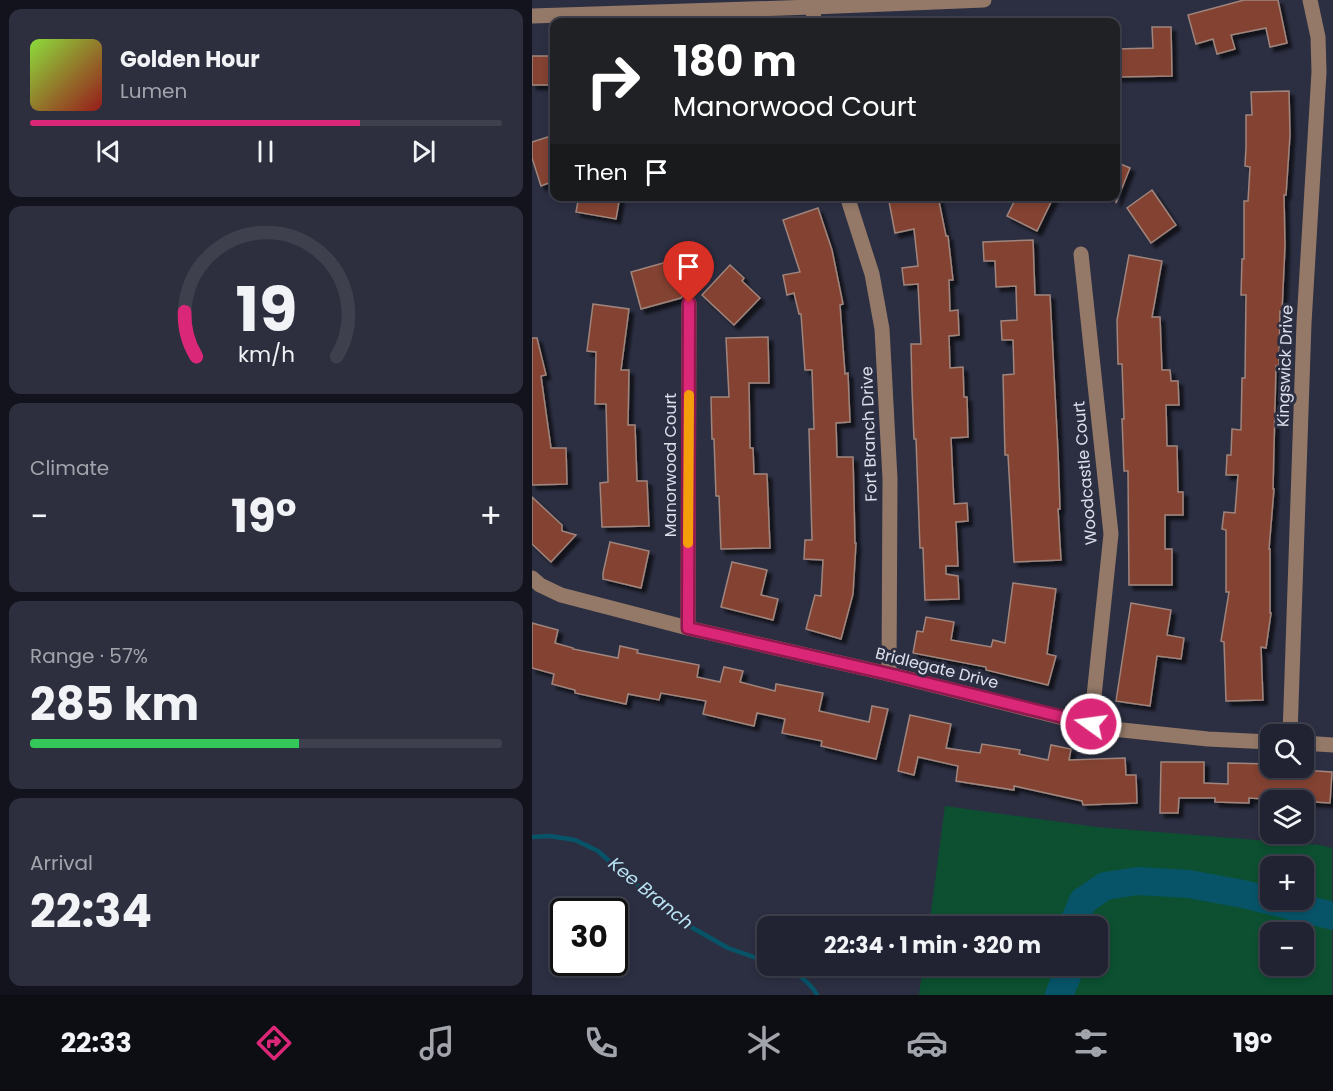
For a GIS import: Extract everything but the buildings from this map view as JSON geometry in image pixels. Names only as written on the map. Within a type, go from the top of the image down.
[{"type":"street","points":[[532,16],[704,5],[813,15],[984,0]]},
{"type":"street","name":"Kingswick Drive","points":[[1290,724],[1304,323],[1319,72],[1318,38],[1310,0]]},
{"type":"street","name":"Fort Branch Drive","points":[[849,201],[872,274],[882,329],[890,479],[889,674]]},
{"type":"street","name":"Woodcastle Court","points":[[1081,254],[1111,534],[1091,724]]},
{"type":"street","name":"Manorwood Court","points":[[688,628],[689,303]]},
{"type":"street","name":"Bridlegate Drive","points":[[532,578],[540,585],[561,595],[1103,728],[1208,740],[1260,742]]},
{"type":"street","points":[[1314,744],[1333,745]]},
{"type":"green space","points":[[945,806],[1096,827],[1260,840],[1260,844],[1308,844],[1332,848],[1332,995],[919,995],[922,976],[1108,976],[1108,916],[930,916]]},
{"type":"waterway","name":"Kee Branch","points":[[532,837],[550,836],[575,840],[598,851],[691,927],[728,948],[757,958]]},
{"type":"waterway","points":[[1077,916],[1083,901],[1105,886],[1138,881],[1189,884],[1243,894],[1333,916]]},
{"type":"waterway","name":"Kee Branch","points":[[799,976],[817,995]]},
{"type":"waterway","points":[[1059,995],[1067,976]]},
{"type":"slow traffic","points":[[688,543],[689,395]]},
{"type":"route","points":[[689,303],[688,628],[889,674],[1091,724]]}]
